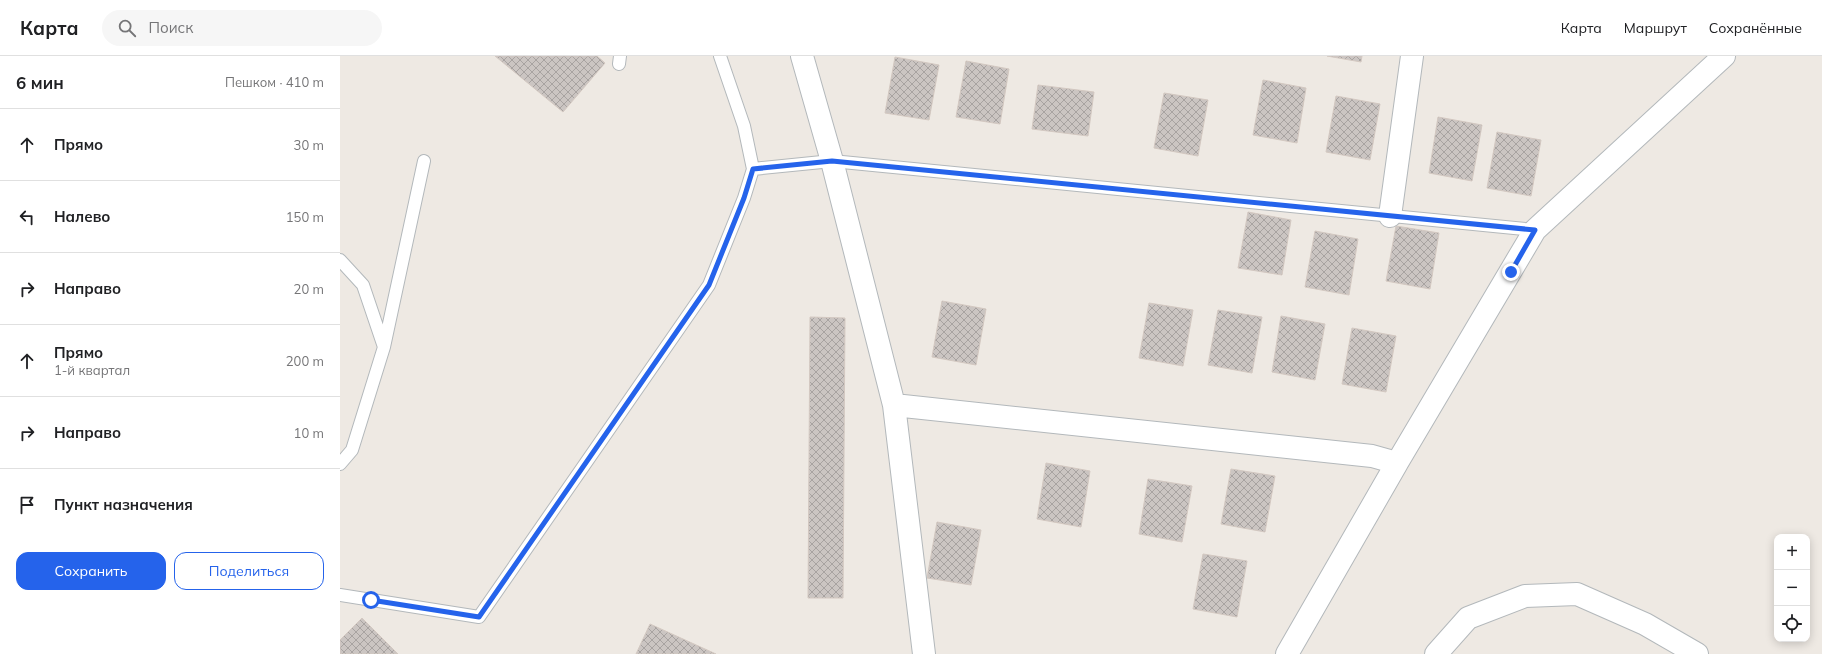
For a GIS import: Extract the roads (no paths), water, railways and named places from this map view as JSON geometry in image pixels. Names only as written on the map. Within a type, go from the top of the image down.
[{"type":"street","points":[[802,56],[832,161],[894,405],[924,654],[927,654]]},
{"type":"street","points":[[1390,216],[1412,56]]},
{"type":"street","points":[[1287,654],[1397,463],[1535,230],[1724,56]]},
{"type":"street","points":[[894,405],[1372,456],[1397,463]]},
{"type":"street","points":[[1436,654],[1468,618],[1525,596],[1577,594],[1645,624],[1697,654]]},
{"type":"lane","points":[[340,595],[479,617],[709,285],[744,198],[753,169],[744,126],[720,56]]},
{"type":"lane","points":[[340,464],[352,450],[384,347],[424,161]]},
{"type":"lane","points":[[753,169],[832,161],[1535,230]]},
{"type":"lane","points":[[340,260],[363,285],[384,347]]}]
